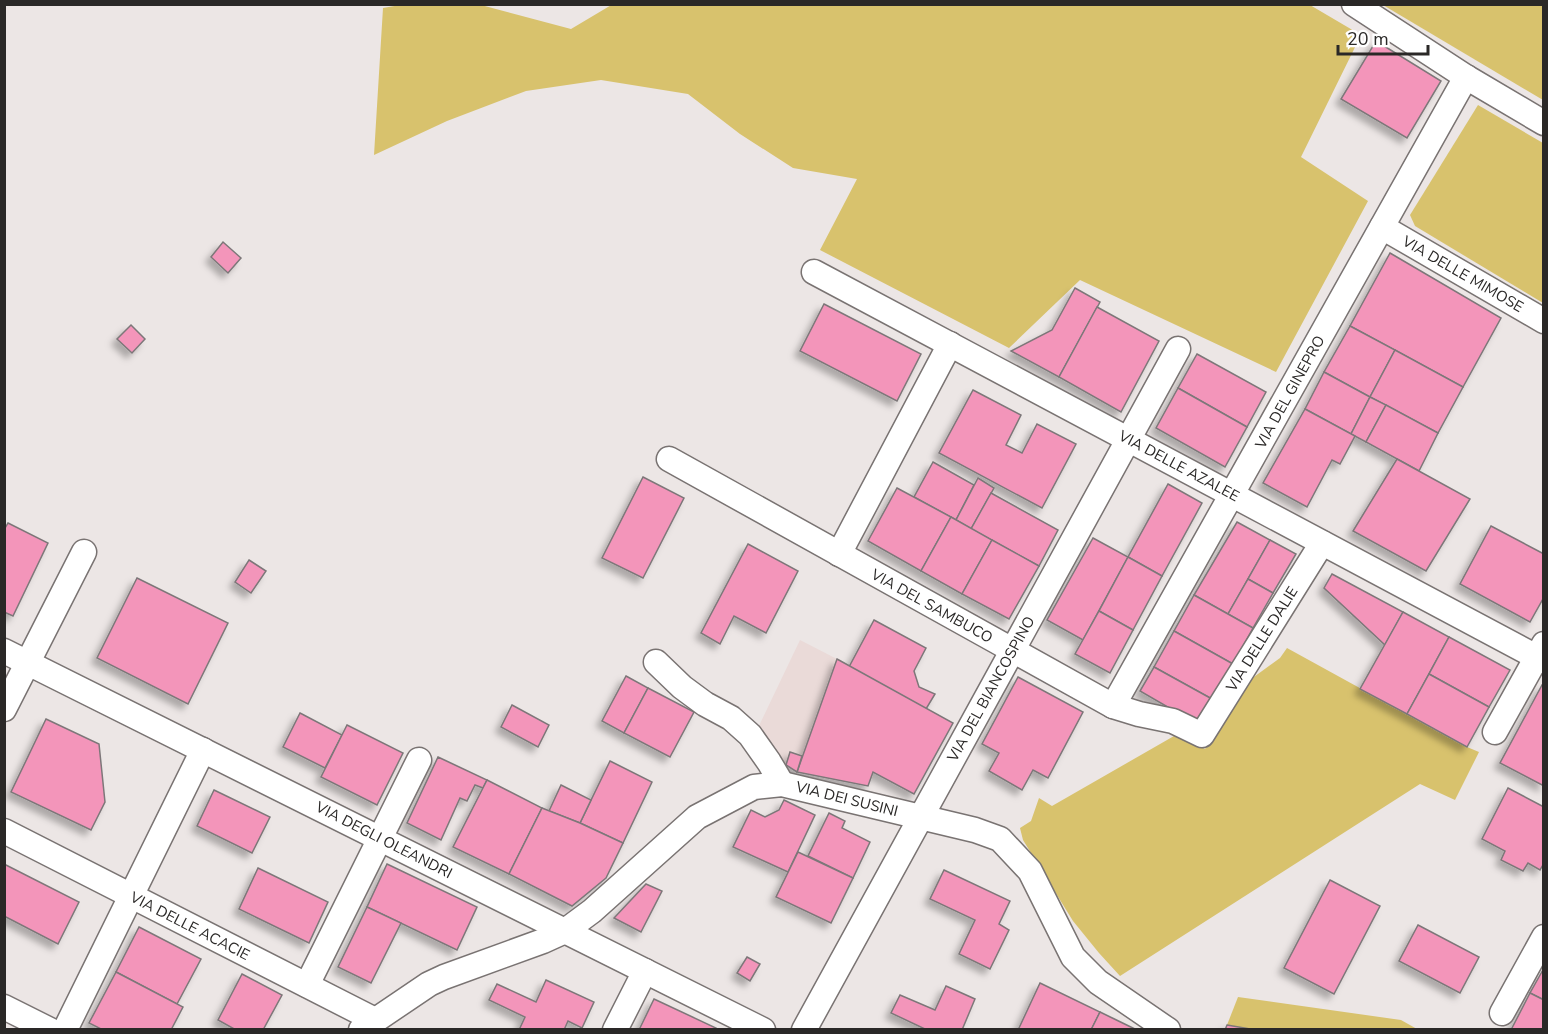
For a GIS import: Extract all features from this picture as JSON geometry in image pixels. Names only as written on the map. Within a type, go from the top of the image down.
[{"type":"street","points":[[1354,4],[1466,77],[1544,123]]},
{"type":"street","name":"VIA DEL GINEPRO","points":[[1113,706],[1466,77]]},
{"type":"street","name":"VIA DELLE MIMOSE","points":[[1382,227],[1544,321]]},
{"type":"street","name":"VIA DELLE AZALEE","points":[[814,272],[1322,543],[1541,654]]},
{"type":"street","points":[[839,554],[950,344]]},
{"type":"street","name":"VIA DEL BIANCOSPINO","points":[[804,1029],[1178,349]]},
{"type":"street","name":"VIA DEL SAMBUCO","points":[[669,459],[1113,706],[1173,721],[1202,735]]},
{"type":"street","name":"VIA DELLE DALIE","points":[[1202,735],[1322,543]]},
{"type":"street","points":[[4,710],[84,552]]},
{"type":"street","name":"VIA DEGLI OLEANDRI","points":[[4,651],[763,1029]]},
{"type":"street","points":[[1495,732],[1541,654]]},
{"type":"street","points":[[656,662],[682,687],[705,704],[731,718],[750,735],[770,762],[782,784]]},
{"type":"street","points":[[65,1029],[203,750]]},
{"type":"street","points":[[307,985],[419,760]]},
{"type":"street","name":"VIA DEI SUSINI","points":[[368,1025],[429,984],[565,931],[592,911],[697,817],[754,787],[782,784],[975,830],[1000,839],[1030,872],[1073,957],[1098,982],[1168,1029]]},
{"type":"street","name":"VIA DELLE ACACIE","points":[[4,831],[307,985],[368,1025]]},
{"type":"street","points":[[1502,1013],[1543,937]]},
{"type":"street","points":[[615,1029],[645,970]]},
{"type":"street","points":[[4,1007],[50,1029]]},
{"type":"shaded area","points":[[406,4],[481,5],[571,29],[613,4],[1310,5],[1361,35],[1301,157],[1368,201],[1276,372],[1080,280],[1009,348],[820,250],[857,179],[793,168],[740,134],[688,94],[601,80],[526,91],[447,121],[374,155],[383,8]]},
{"type":"shaded area","points":[[1383,5],[1543,5],[1543,100]]},
{"type":"shaded area","points":[[1478,105],[1543,143],[1543,303],[1415,226],[1410,215]]},
{"type":"shaded area","points":[[800,640],[953,723],[873,772],[868,786],[797,772],[786,765],[757,730]]},
{"type":"shaded area","points":[[1287,648],[1479,752],[1455,800],[1420,784],[1120,976],[1073,921],[1023,840],[1020,828],[1031,821],[1039,798],[1052,806],[1174,736],[1205,749],[1247,682],[1280,658]]},
{"type":"shaded area","points":[[1238,997],[1401,1020],[1417,1029],[1256,1030],[1227,1025]]},
{"type":"building","points":[[1376,41],[1441,81],[1407,138],[1341,99]]},
{"type":"building","points":[[223,242],[241,258],[228,273],[211,257]]},
{"type":"building","points":[[1390,253],[1501,318],[1463,387],[1350,326]]},
{"type":"building","points":[[1075,288],[1100,302],[1059,377],[1011,351],[1052,330]]},
{"type":"building","points":[[824,304],[921,354],[897,401],[800,351]]},
{"type":"building","points":[[1097,307],[1159,341],[1121,412],[1059,377]]},
{"type":"building","points":[[131,325],[145,339],[132,353],[117,339]]},
{"type":"building","points":[[1350,326],[1395,350],[1370,397],[1324,372]]},
{"type":"building","points":[[1395,350],[1463,387],[1438,433],[1370,397]]},
{"type":"building","points":[[1197,354],[1266,392],[1247,427],[1178,388]]},
{"type":"building","points":[[1324,372],[1370,397],[1351,434],[1305,409]]},
{"type":"building","points":[[1178,388],[1247,427],[1225,467],[1156,428]]},
{"type":"building","points":[[973,390],[1021,415],[1006,445],[1022,453],[1037,424],[1076,444],[1042,508],[939,453]]},
{"type":"building","points":[[1370,397],[1386,405],[1366,442],[1351,434]]},
{"type":"building","points":[[1386,405],[1438,433],[1419,471],[1366,442]]},
{"type":"building","points":[[1305,409],[1355,436],[1340,464],[1332,460],[1307,507],[1263,483]]},
{"type":"building","points":[[1397,459],[1470,499],[1426,571],[1353,531]]},
{"type":"building","points":[[933,462],[974,485],[956,520],[914,497]]},
{"type":"building","points":[[643,477],[684,498],[643,578],[602,558]]},
{"type":"building","points":[[978,478],[994,488],[971,529],[956,520]]},
{"type":"building","points":[[1168,484],[1202,503],[1162,576],[1128,557]]},
{"type":"building","points":[[897,488],[951,517],[921,571],[868,541]]},
{"type":"building","points":[[991,493],[1058,530],[1039,566],[971,529]]},
{"type":"building","points":[[951,517],[992,540],[962,594],[921,571]]},
{"type":"building","points":[[1237,522],[1270,540],[1228,614],[1194,595]]},
{"type":"building","points":[[8,523],[48,543],[13,616],[4,612],[4,530]]},
{"type":"building","points":[[1491,526],[1544,554],[1544,597],[1530,622],[1460,584]]},
{"type":"building","points":[[1093,538],[1128,557],[1083,640],[1047,620]]},
{"type":"building","points":[[992,540],[1039,566],[1009,619],[962,594]]},
{"type":"building","points":[[1270,540],[1296,554],[1273,593],[1248,579]]},
{"type":"building","points":[[748,544],[798,571],[766,633],[734,616],[720,644],[701,633]]},
{"type":"building","points":[[1128,557],[1162,576],[1133,630],[1099,611]]},
{"type":"building","points":[[249,560],[266,571],[251,593],[235,582]]},
{"type":"building","points":[[1332,574],[1403,612],[1385,645],[1324,588]]},
{"type":"building","points":[[137,578],[228,623],[188,704],[97,658]]},
{"type":"building","points":[[1248,579],[1273,593],[1253,628],[1228,614]]},
{"type":"building","points":[[1194,595],[1253,628],[1233,664],[1174,631]]},
{"type":"building","points":[[1099,611],[1133,630],[1110,673],[1075,654]]},
{"type":"building","points":[[1403,612],[1449,637],[1407,714],[1360,689]]},
{"type":"building","points":[[874,620],[926,648],[914,671],[919,687],[935,694],[926,709],[849,667]]},
{"type":"building","points":[[1174,631],[1233,664],[1212,699],[1154,667]]},
{"type":"building","points":[[1449,637],[1510,670],[1489,707],[1429,674]]},
{"type":"building","points":[[837,659],[953,723],[914,794],[873,772],[868,786],[797,772]]},
{"type":"building","points":[[1154,667],[1212,699],[1197,724],[1140,691]]},
{"type":"building","points":[[1429,674],[1489,707],[1467,747],[1407,714]]},
{"type":"building","points":[[626,676],[648,688],[624,733],[602,721]]},
{"type":"building","points":[[1018,677],[1083,712],[1048,778],[1033,770],[1022,790],[989,771],[999,753],[982,744]]},
{"type":"building","points":[[1542,685],[1544,686],[1544,786],[1500,763]]},
{"type":"building","points":[[648,688],[694,712],[670,757],[624,733]]},
{"type":"building","points":[[512,705],[549,725],[538,747],[501,727]]},
{"type":"building","points":[[300,713],[342,735],[325,768],[283,747]]},
{"type":"building","points":[[46,719],[99,744],[105,802],[91,830],[11,792]]},
{"type":"building","points":[[347,725],[403,753],[377,805],[321,777]]},
{"type":"building","points":[[790,752],[802,756],[797,772],[786,765]]},
{"type":"building","points":[[438,757],[487,780],[483,788],[475,785],[467,801],[460,798],[441,840],[407,823]]},
{"type":"building","points":[[610,761],[652,782],[623,843],[580,823]]},
{"type":"building","points":[[487,780],[542,808],[509,874],[453,847]]},
{"type":"building","points":[[561,785],[591,800],[580,823],[549,811]]},
{"type":"building","points":[[1508,788],[1544,807],[1544,863],[1540,870],[1528,863],[1523,871],[1501,860],[1505,851],[1482,839]]},
{"type":"building","points":[[214,790],[270,817],[252,853],[197,826]]},
{"type":"building","points":[[784,800],[815,815],[788,872],[733,847],[751,810],[765,817],[779,810]]},
{"type":"building","points":[[542,808],[623,843],[606,878],[572,906],[509,874]]},
{"type":"building","points":[[829,813],[845,821],[842,828],[870,842],[853,878],[808,856]]},
{"type":"building","points":[[798,852],[853,878],[831,923],[776,897]]},
{"type":"building","points":[[4,864],[79,902],[58,944],[4,916]]},
{"type":"building","points":[[387,864],[477,907],[457,950],[367,907]]},
{"type":"building","points":[[258,868],[328,902],[309,943],[239,909]]},
{"type":"building","points":[[944,870],[1010,901],[999,924],[1009,930],[990,969],[959,954],[975,920],[930,899]]},
{"type":"building","points":[[1330,880],[1380,906],[1334,994],[1284,968]]},
{"type":"building","points":[[646,884],[662,891],[641,932],[614,918]]},
{"type":"building","points":[[367,907],[401,923],[371,983],[338,967]]},
{"type":"building","points":[[1418,925],[1479,957],[1460,993],[1399,961]]},
{"type":"building","points":[[139,927],[201,959],[177,1004],[116,972]]},
{"type":"building","points":[[747,957],[760,964],[750,981],[737,973]]},
{"type":"building","points":[[1544,968],[1544,1000],[1530,993]]},
{"type":"building","points":[[116,972],[183,1007],[171,1030],[103,1030],[89,1023]]},
{"type":"building","points":[[242,974],[282,995],[263,1030],[236,1030],[218,1020]]},
{"type":"building","points":[[546,980],[594,1002],[582,1028],[568,1021],[564,1030],[519,1030],[525,1017],[489,1000],[497,984],[536,1002]]},
{"type":"building","points":[[1040,983],[1100,1012],[1091,1030],[1022,1030],[1019,1028]]},
{"type":"building","points":[[946,986],[975,999],[962,1030],[927,1030],[891,1013],[900,995],[935,1010]]},
{"type":"building","points":[[1530,993],[1544,1000],[1544,1030],[1511,1030]]},
{"type":"building","points":[[654,999],[716,1028],[715,1030],[639,1030]]},
{"type":"building","points":[[1100,1012],[1137,1030],[1091,1030]]},
{"type":"building","points":[[1227,1025],[1256,1030],[1225,1030]]}]
